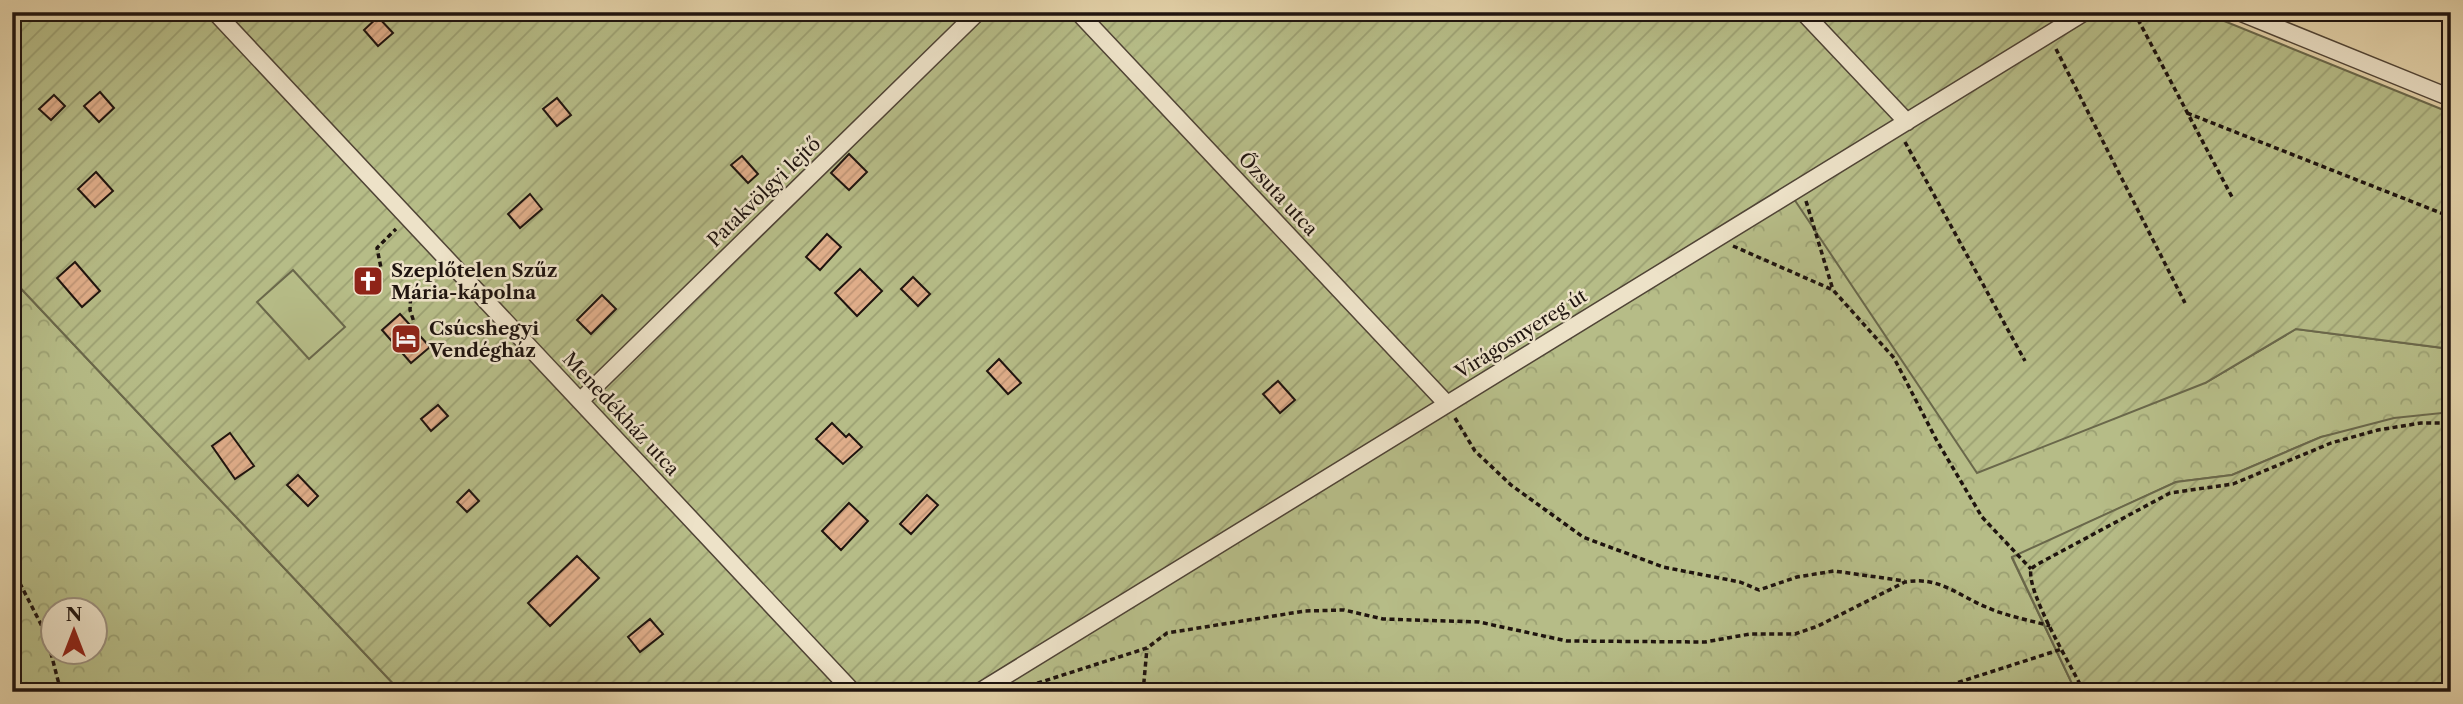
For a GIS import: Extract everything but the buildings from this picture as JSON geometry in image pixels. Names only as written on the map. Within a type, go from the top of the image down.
[{"type":"street","name":"Menedékház utca","points":[[215,12],[853,692]]},
{"type":"street","name":"Patakvölgyi lejtő","points":[[580,401],[978,12]]},
{"type":"street","name":"Őzsuta utca","points":[[1078,12],[1447,404]]},
{"type":"street","points":[[1802,12],[1902,125]]},
{"type":"street","name":"Virágosnyereg út","points":[[983,689],[2085,12]]},
{"type":"street","points":[[2239,12],[2451,98]]},
{"type":"path","points":[[2134,12],[2232,197]]},
{"type":"path","points":[[2049,34],[2185,303]]},
{"type":"path","points":[[2187,113],[2451,217]]},
{"type":"path","points":[[1902,125],[2025,361]]},
{"type":"path","points":[[1801,186],[1833,290]]},
{"type":"path","points":[[376,273],[381,268],[377,248],[408,218]]},
{"type":"path","points":[[1717,238],[1833,290],[1894,358],[1937,442],[1982,517],[2031,569]]},
{"type":"path","points":[[411,290],[410,310],[414,322]]},
{"type":"path","points":[[1447,404],[1475,451],[1511,485],[1583,537],[1663,567],[1740,582],[1759,590],[1797,577],[1834,571],[1906,582]]},
{"type":"path","points":[[2084,692],[2050,626],[2029,577],[2031,569],[2170,493],[2233,484],[2331,443],[2378,430],[2421,423],[2451,424]]},
{"type":"path","points":[[12,568],[46,634],[61,692]]},
{"type":"path","points":[[983,689],[1015,691],[1147,648],[1167,633],[1305,611],[1344,610],[1383,619],[1479,622],[1567,641],[1705,642],[1750,634],[1795,634],[1818,626],[1906,582],[1921,579],[1940,582],[1987,608],[2050,626]]},
{"type":"path","points":[[1143,692],[1147,648]]},
{"type":"path","points":[[1950,685],[2062,649]]},
{"type":"green space","points":[[12,12],[2202,12],[2451,113],[2451,349],[2296,329],[2205,383],[1977,473],[1790,193],[965,692],[401,692],[12,279]]},
{"type":"green space","points":[[1790,193],[2205,383],[2296,329],[2451,349],[2451,412],[2321,437],[2232,475],[2176,482],[2012,558],[2076,692],[965,692]]},
{"type":"green space","points":[[293,270],[345,327],[309,359],[257,302]]},
{"type":"green space","points":[[12,279],[401,692],[12,692]]},
{"type":"green space","points":[[2451,412],[2451,692],[2076,692],[2012,557],[2176,482],[2232,475],[2321,437],[2394,418]]},
{"type":"place","name":"Szeplőtelen Szűz Mária-kápolna","points":[[368,281]]},
{"type":"place","name":"Csúcshegyi Vendégház","points":[[406,339]]}]
